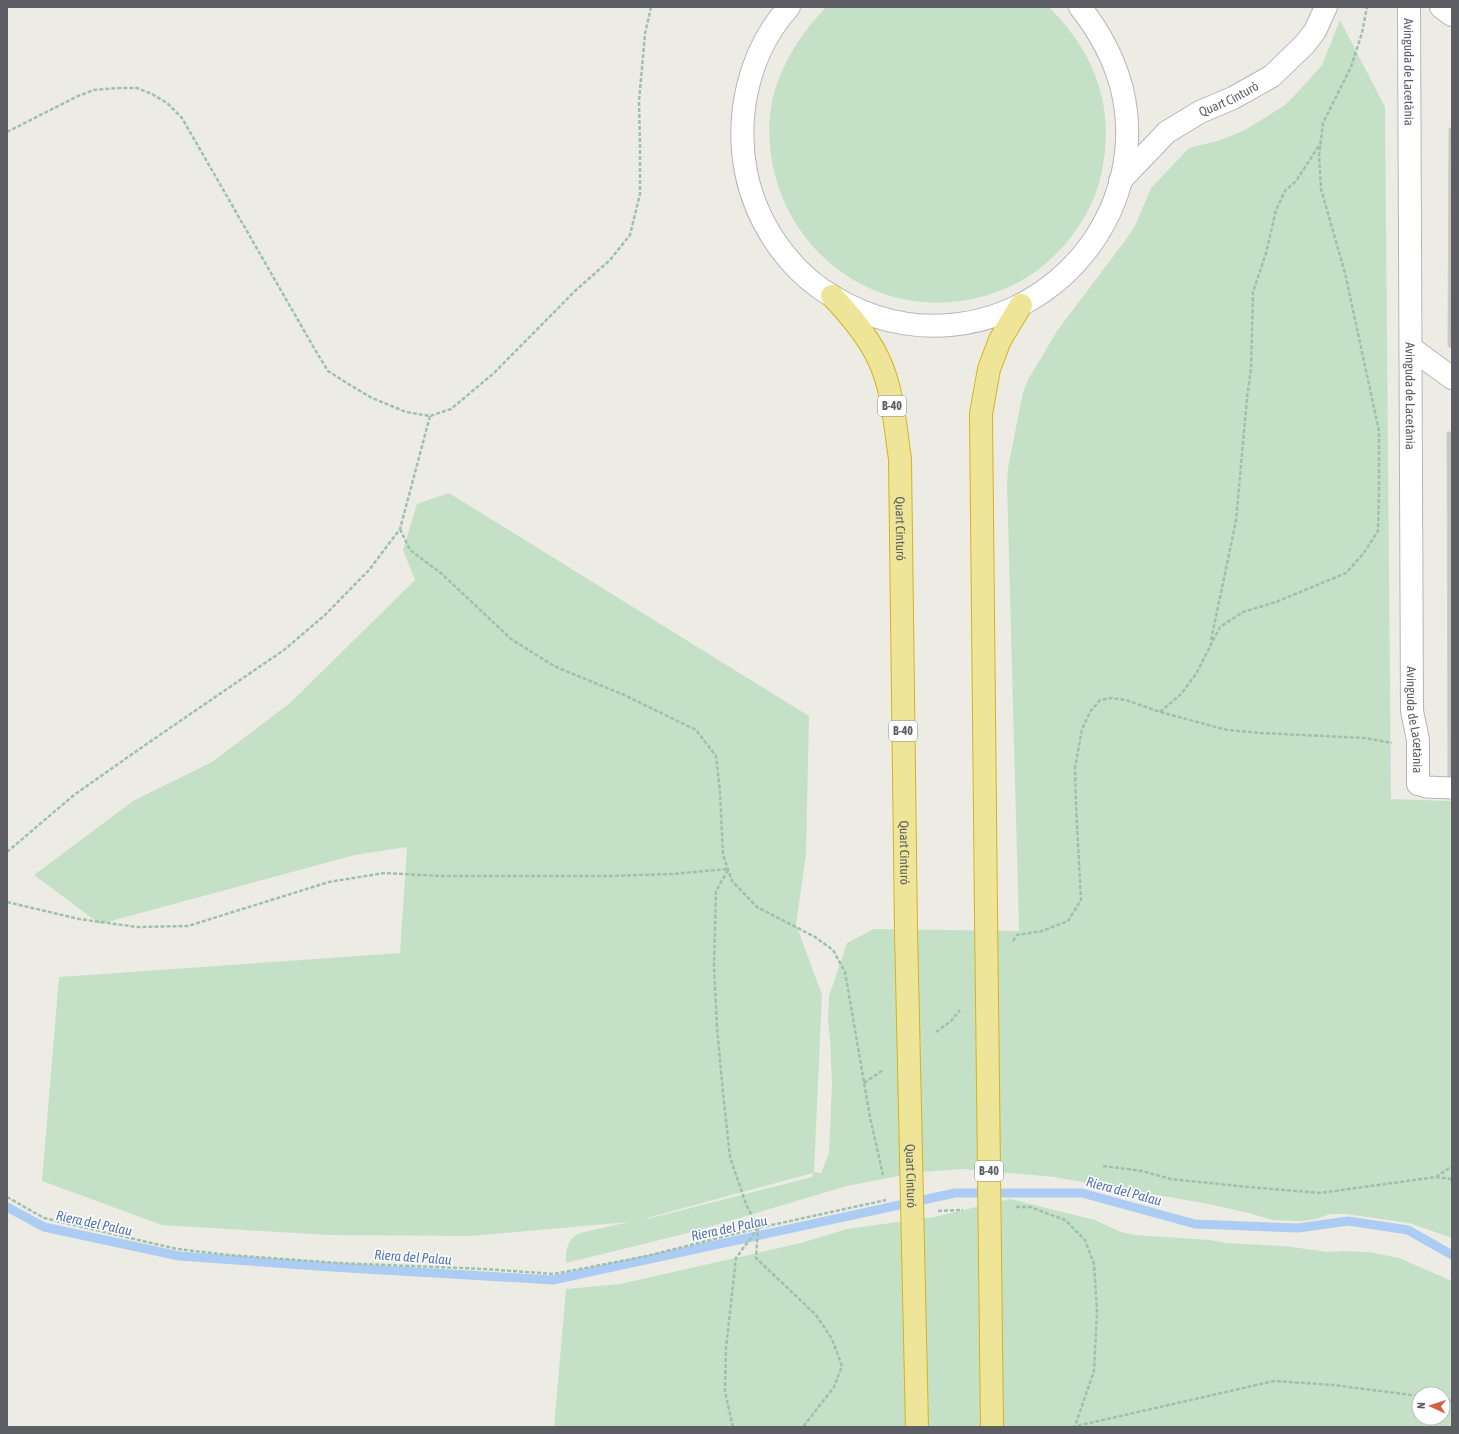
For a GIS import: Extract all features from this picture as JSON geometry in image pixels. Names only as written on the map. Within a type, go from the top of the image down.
[{"type":"highway","name":"Quart Cinturó","points":[[832,296],[862,331],[879,360],[888,386],[900,459],[906,930],[917,1427]]},
{"type":"highway","name":"B-40","points":[[992,1427],[981,414],[990,369],[1000,340],[1021,305]]},
{"type":"main road","points":[[789,7],[766,40],[752,73],[747,91],[743,127],[745,163],[748,181],[754,198],[769,231],[790,261],[803,274],[832,296],[876,317],[903,324],[925,326],[974,322],[995,316],[1021,305],[1046,290],[1069,271],[1079,260],[1104,223],[1116,196],[1120,181],[1126,145],[1125,108],[1122,89],[1112,60],[1104,43],[1080,7]]},
{"type":"main road","name":"Quart Cinturó","points":[[1120,181],[1167,132],[1200,112],[1233,98],[1272,76],[1305,44],[1315,31],[1326,7]]},
{"type":"main road","name":"Avinguda de Lacetània","points":[[1409,7],[1412,711],[1418,740],[1418,784]]},
{"type":"main road","points":[[1441,7],[1452,15]]},
{"type":"main road","points":[[1411,348],[1452,378]]},
{"type":"street","points":[[1418,784],[1426,787],[1452,788]]},
{"type":"path","points":[[7,132],[57,106],[94,90],[137,88],[152,94],[167,103],[182,118],[328,371],[372,398],[406,412],[430,416],[451,409],[494,372],[575,292],[610,260],[630,235],[640,194],[639,101],[645,34],[651,7]]},
{"type":"path","points":[[1160,712],[1181,694],[1196,674],[1220,627],[1243,612],[1276,602],[1346,573],[1363,554],[1378,531],[1378,431],[1345,273],[1321,189],[1319,156],[1323,123],[1351,67],[1362,33],[1367,7]]},
{"type":"path","points":[[1210,644],[1236,521],[1246,398],[1252,369],[1253,292],[1266,253],[1276,210],[1285,191],[1296,181],[1320,143]]},
{"type":"path","points":[[7,852],[74,795],[284,650],[325,615],[369,570],[400,529],[430,416]]},
{"type":"path","points":[[400,529],[410,550],[442,574],[511,639],[554,666],[624,695],[696,730],[716,756],[720,792],[723,855],[732,881],[757,907],[815,937],[833,950],[845,972],[870,1117],[884,1180]]},
{"type":"path","points":[[1013,942],[1017,935],[1042,931],[1068,921],[1081,900],[1075,768],[1082,729],[1090,712],[1100,700],[1111,698],[1126,700],[1160,712],[1227,730],[1365,738],[1418,747]]},
{"type":"path","points":[[7,902],[79,920],[137,926],[188,926],[329,882],[384,873],[440,876],[609,876],[672,874],[728,869]]},
{"type":"path","points":[[728,869],[716,891],[714,966],[722,1093],[730,1157],[746,1204],[758,1228],[756,1258],[816,1315],[832,1339],[842,1366],[834,1387],[803,1427]]},
{"type":"path","points":[[933,1034],[951,1020],[961,1008]]},
{"type":"path","points":[[864,1084],[889,1066]]},
{"type":"path","points":[[1102,1166],[1142,1171],[1171,1179],[1320,1193],[1436,1177],[1452,1179]]},
{"type":"path","points":[[1436,1177],[1452,1166]]},
{"type":"path","points":[[7,1197],[44,1218],[177,1249],[229,1255],[338,1263],[485,1269],[554,1274],[647,1256],[758,1228],[890,1200]]},
{"type":"path","points":[[1014,1208],[1030,1207],[1065,1220],[1085,1240],[1094,1264],[1097,1311],[1094,1371],[1074,1427]]},
{"type":"path","points":[[936,1211],[968,1210]]},
{"type":"path","points":[[733,1427],[726,1392],[726,1348],[736,1258],[758,1228]]},
{"type":"path","points":[[1074,1427],[1274,1381],[1334,1384],[1411,1395]]},
{"type":"green space","points":[[826,7],[1049,7],[1079,43],[1089,62],[1098,82],[1106,124],[1102,171],[1093,199],[1080,225],[1051,259],[1029,276],[998,292],[952,302],[918,301],[885,294],[855,281],[829,262],[807,239],[789,212],[777,181],[770,147],[770,116],[776,86],[785,64],[803,34]]},
{"type":"green space","points":[[1340,20],[1385,107],[1391,799],[1452,801],[1452,1238],[1409,1223],[1346,1214],[1330,1214],[1316,1219],[1300,1221],[1273,1220],[1203,1203],[1054,1177],[965,1169],[919,1172],[847,1186],[692,1232],[566,1263],[568,1245],[572,1238],[576,1235],[629,1222],[471,1236],[328,1235],[162,1225],[42,1181],[59,977],[400,953],[407,847],[355,855],[100,924],[34,875],[133,801],[212,762],[290,703],[415,580],[403,550],[417,504],[449,493],[809,716],[806,855],[796,924],[822,995],[814,1172],[821,1173],[829,1153],[832,1084],[828,1021],[829,996],[847,943],[874,929],[1019,931],[1007,483],[1008,468],[1023,392],[1029,378],[1057,331],[1135,226],[1151,188],[1189,148],[1221,140],[1245,130],[1285,105],[1322,65]],"holes":[[[813,1173],[812,1177],[647,1219]]]},
{"type":"green space","points":[[1010,1199],[1095,1220],[1121,1232],[1135,1235],[1210,1240],[1226,1243],[1284,1246],[1328,1252],[1369,1252],[1399,1258],[1452,1281],[1452,1427],[554,1427],[566,1289],[620,1284],[801,1243],[847,1229],[934,1217]]},
{"type":"building","points":[[1449,128],[1452,128],[1452,349],[1448,346]]},
{"type":"building","points":[[1447,432],[1452,432],[1452,780],[1448,780]]},
{"type":"waterway","name":"Riera del Palau","points":[[7,1207],[44,1227],[179,1256],[331,1267],[553,1280],[955,1193],[1082,1193],[1195,1224],[1298,1228],[1348,1221],[1408,1230],[1452,1255]]}]
